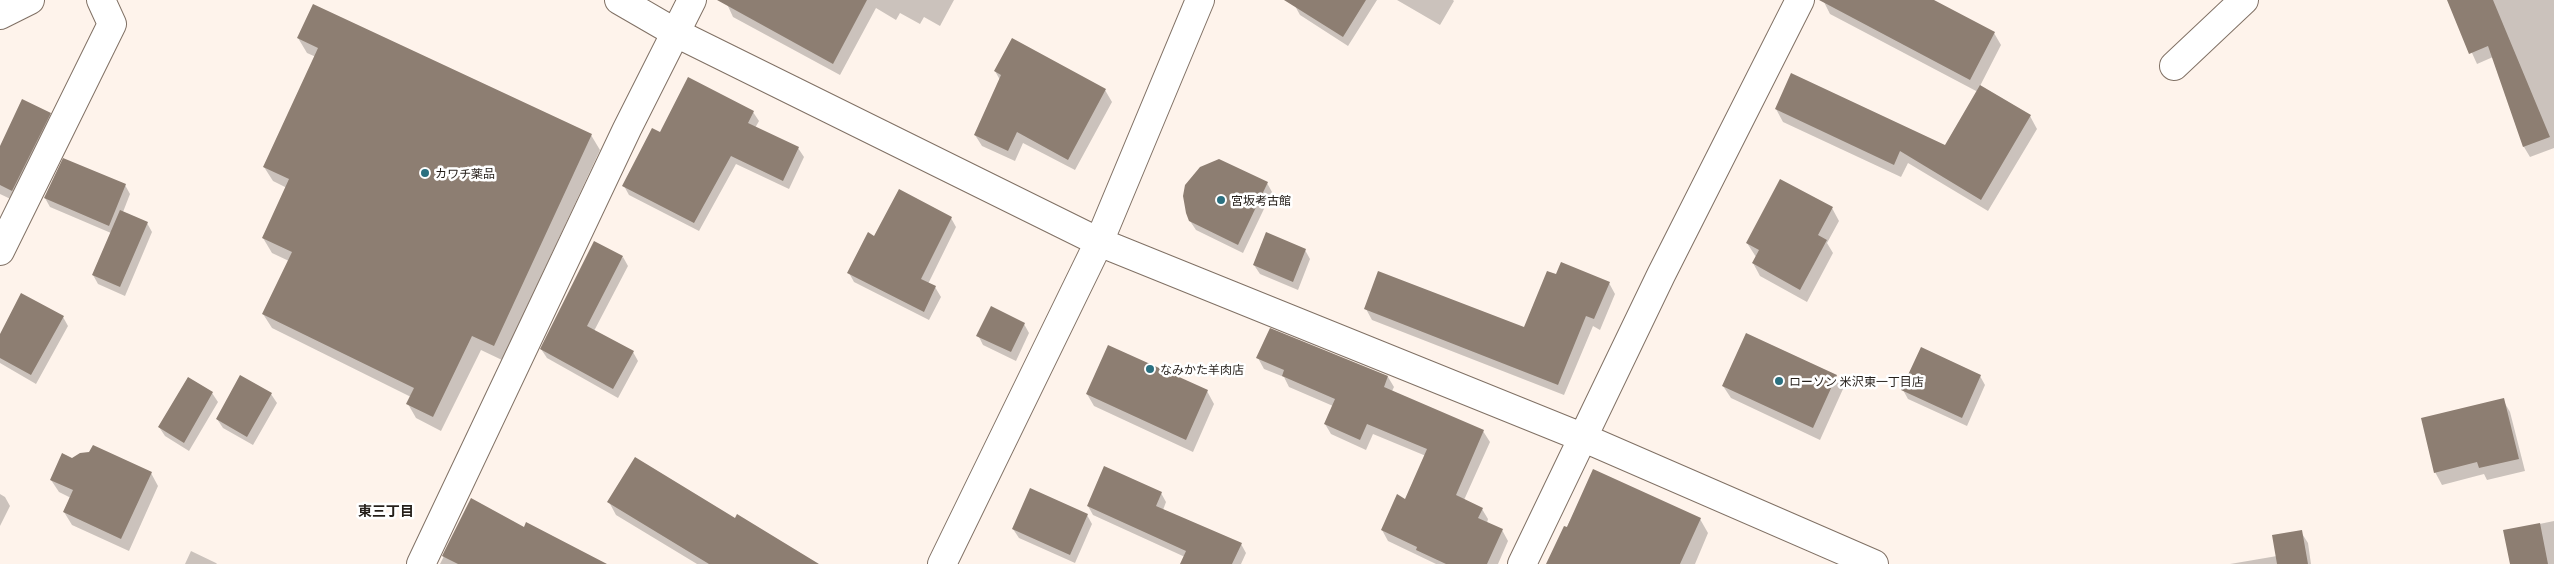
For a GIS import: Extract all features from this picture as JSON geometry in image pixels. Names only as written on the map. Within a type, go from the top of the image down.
[{"type":"street","points":[[0,15],[30,0]]},
{"type":"street","points":[[0,251],[112,24],[101,0]]},
{"type":"street","points":[[619,0],[676,33],[1099,242],[1584,438],[1874,564]]},
{"type":"street","points":[[421,564],[627,129],[692,0]]},
{"type":"street","points":[[942,564],[1099,242],[1200,0]]},
{"type":"street","points":[[1522,564],[1661,275],[1800,0]]},
{"type":"street","points":[[2174,66],[2244,0]]},
{"type":"building","points":[[717,0],[867,0],[833,64]]},
{"type":"building","points":[[1284,0],[1366,0],[1343,37]]},
{"type":"building","points":[[1819,0],[1934,0],[1995,32],[1970,80]]},
{"type":"building","points":[[2447,0],[2493,0],[2550,137],[2523,147],[2488,46],[2469,54]]},
{"type":"building","name":"カワチ薬品","points":[[313,4],[592,134],[494,346],[472,336],[433,417],[406,404],[414,388],[262,314],[292,252],[262,238],[289,179],[263,167],[318,48],[297,38]]},
{"type":"building","points":[[1012,38],[1106,89],[1068,160],[1017,132],[1008,151],[974,135],[1001,75],[994,71]]},
{"type":"building","points":[[1791,73],[1945,145],[1980,85],[2031,115],[1981,200],[1900,151],[1894,165],[1775,109]]},
{"type":"building","points":[[688,77],[754,111],[748,123],[799,147],[783,181],[731,156],[694,223],[622,186],[652,128],[660,132]]},
{"type":"building","points":[[22,99],[51,113],[12,191],[0,185],[0,146]]},
{"type":"building","points":[[63,158],[126,184],[109,226],[44,198]]},
{"type":"building","name":"宮坂考古館","points":[[1219,159],[1268,182],[1238,245],[1189,221],[1186,213],[1183,196],[1185,185],[1200,167]]},
{"type":"building","points":[[1780,179],[1833,207],[1818,235],[1827,240],[1800,290],[1752,263],[1759,250],[1746,243]]},
{"type":"building","points":[[899,189],[952,217],[921,279],[936,286],[924,312],[847,273],[868,232],[874,236]]},
{"type":"building","points":[[120,210],[148,222],[120,287],[92,275]]},
{"type":"building","points":[[1266,232],[1306,249],[1293,282],[1253,265]]},
{"type":"building","points":[[594,241],[623,256],[587,326],[634,351],[613,389],[540,349]]},
{"type":"building","points":[[1561,262],[1610,282],[1594,319],[1586,316],[1558,385],[1364,309],[1378,271],[1524,327],[1547,271],[1556,274]]},
{"type":"building","points":[[21,293],[64,316],[31,375],[0,358],[0,334]]},
{"type":"building","points":[[991,306],[1025,323],[1011,352],[976,336]]},
{"type":"building","points":[[1270,328],[1388,376],[1384,387],[1484,430],[1456,495],[1483,508],[1478,518],[1503,529],[1487,564],[1446,564],[1416,550],[1417,547],[1381,530],[1397,494],[1405,499],[1427,449],[1367,424],[1360,440],[1324,424],[1335,399],[1282,376],[1284,370],[1256,358]]},
{"type":"building","name":"ローソン 米沢東一丁目店","points":[[1746,333],[1837,375],[1813,428],[1722,386]]},
{"type":"building","points":[[1108,345],[1208,390],[1186,440],[1086,394]]},
{"type":"building","points":[[1921,347],[1981,375],[1962,418],[1901,390]]},
{"type":"building","points":[[240,375],[272,393],[247,437],[216,419]]},
{"type":"building","points":[[188,377],[213,392],[184,443],[158,427]]},
{"type":"building","points":[[2504,398],[2519,459],[2479,468],[2477,462],[2434,473],[2421,418]]},
{"type":"building","points":[[93,445],[152,472],[121,539],[63,512],[73,490],[50,480],[62,453],[72,458],[80,453],[89,452]]},
{"type":"building","points":[[635,457],[735,518],[737,514],[819,564],[709,564],[607,502]]},
{"type":"building","points":[[1104,466],[1162,492],[1156,506],[1242,543],[1232,564],[1180,564],[1186,551],[1087,506]]},
{"type":"building","points":[[1593,469],[1701,518],[1680,564],[1546,564],[1564,526],[1567,527]]},
{"type":"building","points":[[1030,488],[1088,514],[1070,555],[1012,529]]},
{"type":"building","points":[[471,498],[524,527],[526,522],[607,564],[458,564],[442,556]]},
{"type":"building","points":[[2540,523],[2548,564],[2510,564],[2503,530]]},
{"type":"building","points":[[2302,530],[2308,564],[2277,564],[2272,535]]},
{"type":"place","name":"カワチ薬品","points":[[425,173]]},
{"type":"place","name":"宮坂考古館","points":[[1221,200]]},
{"type":"place","name":"なみかた羊肉店","points":[[1150,369]]},
{"type":"place","name":"ローソン 米沢東一丁目店","points":[[1779,381]]},
{"type":"district","name":"東三丁目","points":[[386,511]]}]
